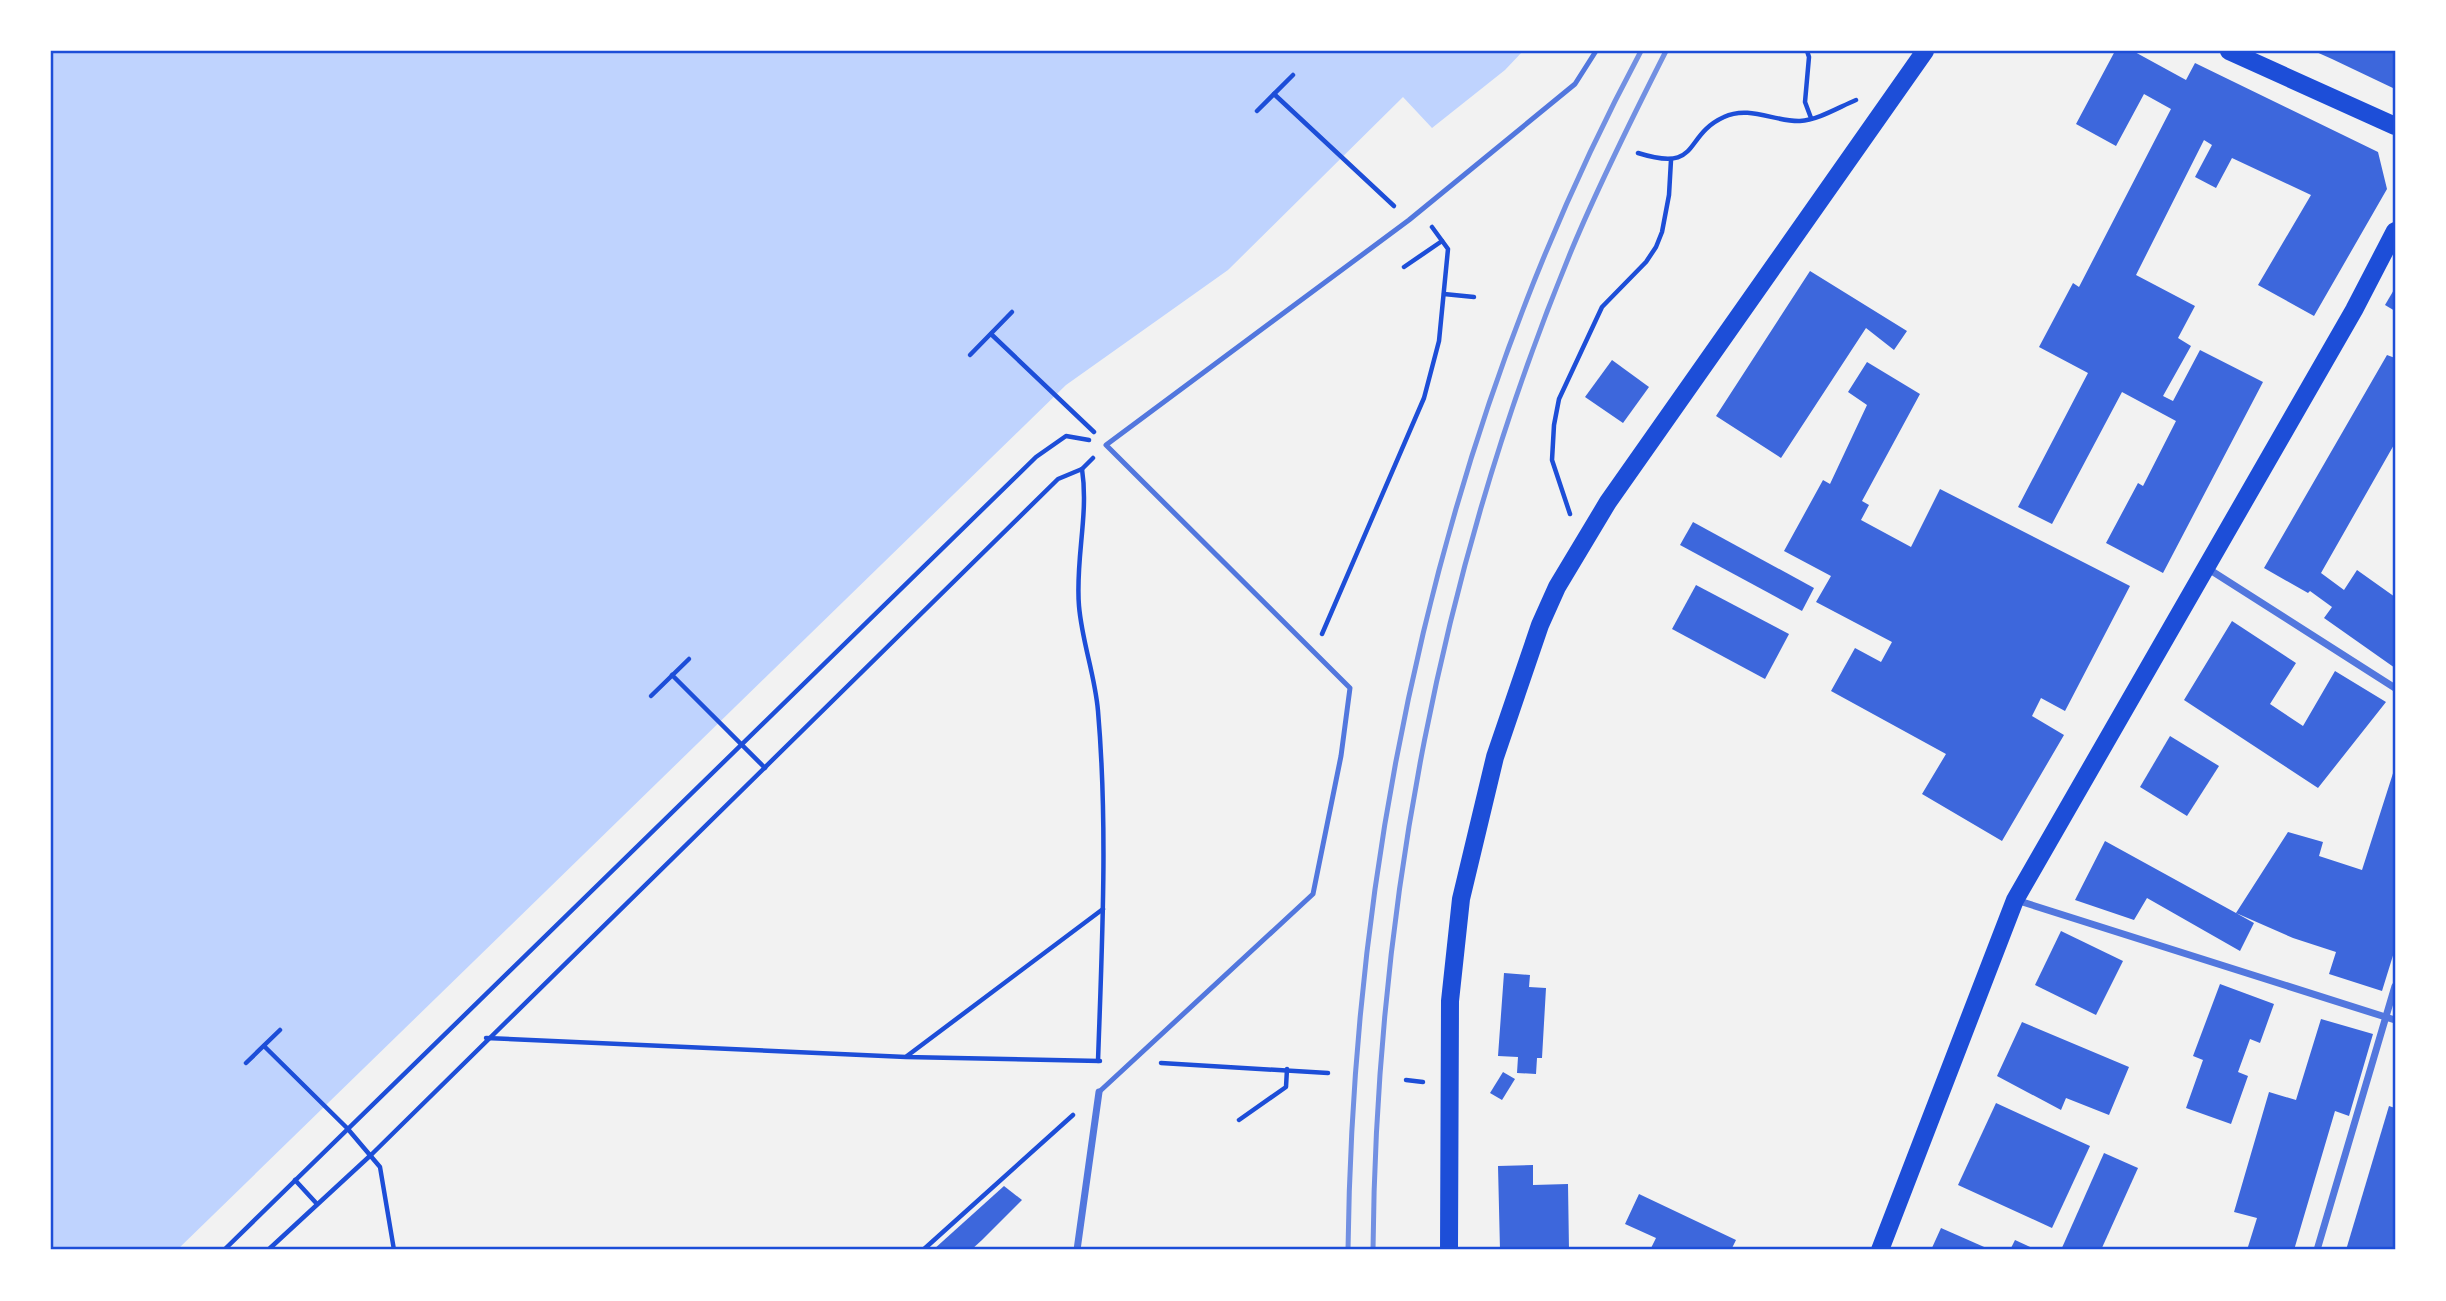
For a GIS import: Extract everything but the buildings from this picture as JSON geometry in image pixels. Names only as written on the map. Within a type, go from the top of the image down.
[{"type":"main road","points":[[1448,1250],[1450,1001],[1461,899],[1494,757],[1524,667],[1557,587],[1581,545],[1784,248],[1925,51]]},
{"type":"main road","points":[[2229,51],[2395,126]]},
{"type":"main road","points":[[1880,1250],[2015,900],[2354,310],[2395,231]]},
{"type":"street","points":[[2205,566],[2395,688]]},
{"type":"street","points":[[2015,900],[2395,1020]]},
{"type":"street","points":[[2317,1250],[2395,986]]},
{"type":"street","points":[[1077,1250],[1099,1092]]},
{"type":"lane","points":[[1099,1092],[1314,894],[1350,688],[1106,445],[1409,220],[1575,84],[1596,51]]},
{"type":"path","points":[[1639,153],[1671,160],[1688,152],[1716,122],[1732,114],[1748,113],[1793,121],[1811,118],[1805,102],[1809,57],[1807,51]]},
{"type":"path","points":[[1257,111],[1293,75]]},
{"type":"path","points":[[1274,94],[1409,220]]},
{"type":"path","points":[[1581,545],[1552,460],[1559,399],[1602,307],[1646,262],[1656,247],[1670,195],[1671,160]]},
{"type":"path","points":[[1315,651],[1424,398],[1439,341],[1449,264],[1448,249],[1438,235]]},
{"type":"path","points":[[1404,267],[1442,241]]},
{"type":"path","points":[[1444,294],[1474,297]]},
{"type":"path","points":[[970,355],[1012,312]]},
{"type":"path","points":[[991,334],[1106,445]]},
{"type":"path","points":[[224,1250],[1036,457],[1066,436],[1106,445]]},
{"type":"path","points":[[268,1250],[372,1154],[486,1038],[1058,479],[1082,469],[1106,445]]},
{"type":"path","points":[[1082,469],[1086,513],[1078,581],[1082,632],[1098,710],[1103,909],[1098,1061]]},
{"type":"path","points":[[651,696],[689,659]]},
{"type":"path","points":[[672,675],[765,768]]},
{"type":"path","points":[[906,1057],[1103,909]]},
{"type":"path","points":[[246,1063],[280,1030]]},
{"type":"path","points":[[486,1038],[906,1057],[1130,1061],[1328,1073]]},
{"type":"path","points":[[264,1046],[372,1154],[380,1167],[394,1250]]},
{"type":"path","points":[[1240,1120],[1286,1087],[1287,1069]]},
{"type":"path","points":[[923,1250],[1099,1092]]},
{"type":"path","points":[[295,1180],[317,1204]]},
{"type":"water","points":[[51,51],[1523,51],[1505,70],[1432,128],[1403,97],[1228,270],[1066,385],[177,1250],[51,1250]]},
{"type":"railway","points":[[1348,1250],[1354,1095],[1368,940],[1391,786],[1423,633],[1464,482],[1514,334],[1573,190],[1641,51]]},
{"type":"railway","points":[[1373,1250],[1377,1122],[1387,994],[1403,867],[1425,740],[1452,615],[1486,491],[1526,369],[1583,224],[1666,51]]}]
